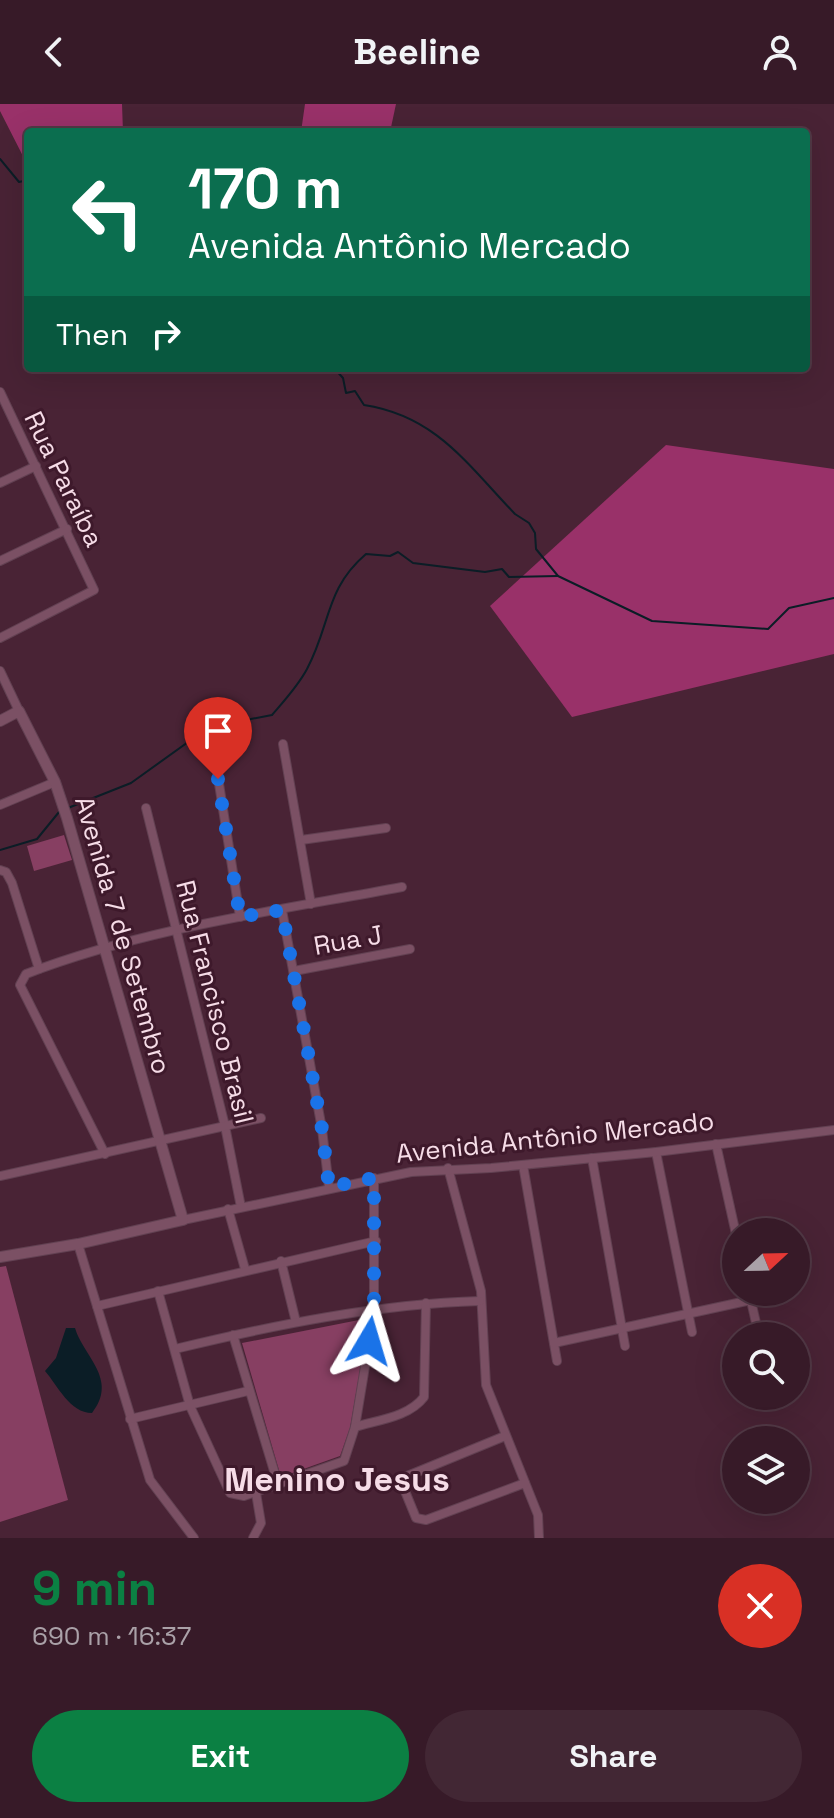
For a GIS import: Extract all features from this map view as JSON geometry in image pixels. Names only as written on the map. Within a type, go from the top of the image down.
[{"type":"street","name":"Rua Paraíba","points":[[0,392],[3,404],[93,583],[90,595],[0,638]]},
{"type":"street","points":[[0,483],[36,466]]},
{"type":"street","points":[[0,561],[67,529]]},
{"type":"street","name":"Avenida 7 de Setembro","points":[[0,671],[55,782],[183,1220]]},
{"type":"street","points":[[0,721],[19,711]]},
{"type":"street","points":[[283,744],[311,904]]},
{"type":"street","points":[[214,752],[240,917]]},
{"type":"street","points":[[0,805],[55,782]]},
{"type":"street","name":"Rua Francisco Brasil","points":[[146,808],[225,1126],[241,1207]]},
{"type":"street","points":[[301,840],[386,828]]},
{"type":"street","points":[[3,871],[39,969]]},
{"type":"street","points":[[105,1154],[20,985],[26,974],[103,947],[240,917],[402,887]]},
{"type":"street","points":[[282,910],[322,1129],[329,1187]]},
{"type":"street","name":"Rua J","points":[[294,971],[410,949]]},
{"type":"street","points":[[0,1176],[261,1118]]},
{"type":"street","name":"Avenida Antônio Mercado","points":[[0,1257],[78,1244],[374,1178],[448,1168],[523,1165],[656,1152],[834,1130]]},
{"type":"street","points":[[716,1144],[732,1218]]},
{"type":"street","points":[[656,1152],[692,1332]]},
{"type":"street","points":[[592,1158],[625,1346]]},
{"type":"street","points":[[523,1165],[557,1361]]},
{"type":"street","points":[[448,1168],[478,1278],[486,1385],[538,1515],[539,1538]]},
{"type":"street","points":[[158,1291],[190,1406],[217,1469],[235,1497],[256,1493],[344,1461],[355,1427],[374,1312],[374,1178]]},
{"type":"street","points":[[228,1209],[245,1269]]},
{"type":"street","points":[[97,1306],[245,1269],[376,1241]]},
{"type":"street","points":[[78,1244],[150,1480],[194,1538]]},
{"type":"street","points":[[281,1261],[296,1322]]},
{"type":"street","points":[[175,1349],[296,1322],[426,1303],[480,1301]]},
{"type":"street","points":[[355,1427],[405,1413],[417,1407],[424,1397],[426,1303]]},
{"type":"street","points":[[554,1343],[722,1304]]},
{"type":"street","points":[[233,1335],[278,1484]]},
{"type":"street","points":[[130,1419],[248,1391]]},
{"type":"street","points":[[505,1436],[400,1479],[420,1521],[525,1483]]},
{"type":"street","points":[[253,1538],[261,1523],[256,1493]]},
{"type":"shaded area","points":[[0,104],[122,104],[123,128],[24,128],[24,158],[0,111]]},
{"type":"shaded area","points":[[305,104],[396,104],[391,128],[302,128]]},
{"type":"shaded area","points":[[666,445],[834,469],[834,654],[572,717],[490,606]]},
{"type":"shaded area","points":[[64,835],[72,860],[34,871],[27,846]]},
{"type":"shaded area","points":[[6,1266],[68,1500],[0,1522],[0,1267]]},
{"type":"shaded area","points":[[369,1318],[350,1428],[340,1456],[281,1477],[242,1343]]},
{"type":"water","points":[[66,1328],[75,1328],[101,1379],[99,1401],[92,1413],[71,1404],[45,1371],[56,1358]]},
{"type":"waterway","points":[[0,159],[19,182],[24,181]]},
{"type":"waterway","points":[[338,372],[343,378],[346,393],[355,391],[364,405],[389,411],[431,431],[465,460],[515,514],[529,523],[535,533],[536,549],[558,576],[652,621],[768,629],[789,608],[834,598]]},
{"type":"waterway","points":[[68,808],[131,783],[209,727],[272,715],[291,693],[315,653],[343,580],[366,554],[390,556],[398,552],[413,563],[485,572],[502,569],[509,577],[558,576]]},
{"type":"waterway","points":[[0,850],[37,839],[59,812]]},
{"type":"district","name":"Menino Jesus","points":[[337,1479]]},
{"type":"route","points":[[218,779],[240,917],[282,910],[322,1129],[329,1187],[374,1178],[374,1312],[369,1341]]}]
